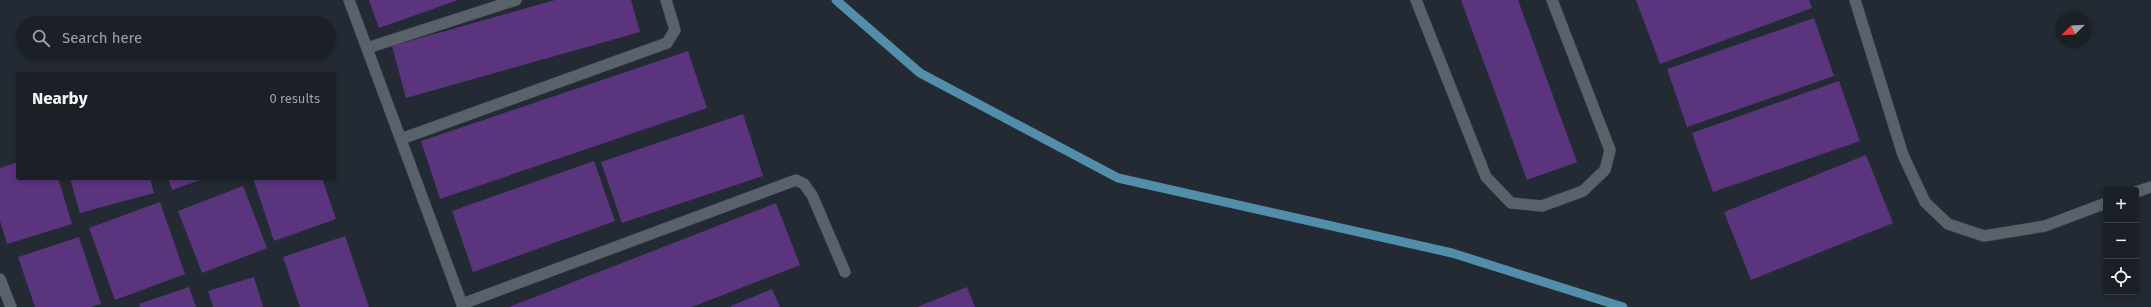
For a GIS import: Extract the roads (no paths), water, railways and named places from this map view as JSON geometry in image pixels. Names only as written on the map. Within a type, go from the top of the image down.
[{"type":"street","points":[[349,0],[462,306],[796,180],[804,184],[812,196],[845,272]]},
{"type":"street","points":[[367,48],[516,0]]},
{"type":"street","points":[[401,139],[667,43],[675,30],[666,0]]},
{"type":"street","points":[[1416,0],[1486,177],[1511,203],[1542,206],[1583,191],[1605,170],[1610,150],[1552,0]]},
{"type":"street","points":[[1855,0],[1903,155],[1925,202],[1948,224],[1984,236],[2045,226],[2103,205]]},
{"type":"street","points":[[2139,191],[2151,187]]},
{"type":"street","points":[[0,279],[10,307]]},
{"type":"waterway","points":[[836,0],[920,73],[1118,178],[1452,253],[1623,307]]}]
